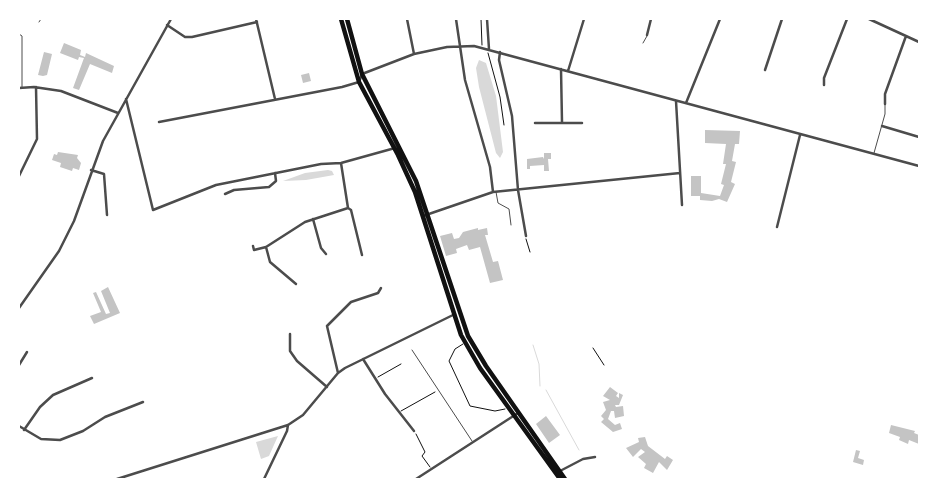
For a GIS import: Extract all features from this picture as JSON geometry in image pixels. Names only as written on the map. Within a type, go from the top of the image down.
[{"type":"main road","points":[[342,19],[359,82],[395,148],[425,215]]},
{"type":"main road","points":[[347,19],[362,74],[416,181],[466,343],[508,407],[516,414]]},
{"type":"main road","points":[[456,313],[480,357],[516,414],[565,479]]},
{"type":"main road","points":[[559,472],[560,479]]},
{"type":"street","points":[[19,308],[58,251],[74,221],[103,140],[171,19]]},
{"type":"street","points":[[407,19],[414,54]]},
{"type":"street","points":[[456,19],[469,98],[490,166],[495,192]]},
{"type":"street","points":[[487,19],[488,50]]},
{"type":"street","points":[[568,71],[583,19],[579,19]]},
{"type":"street","points":[[647,35],[651,19]]},
{"type":"street","points":[[686,104],[720,19]]},
{"type":"street","points":[[765,70],[782,19]]},
{"type":"street","points":[[824,85],[824,78],[847,19]]},
{"type":"street","points":[[869,19],[919,42]]},
{"type":"street","points":[[167,26],[185,37],[192,37],[256,20],[274,99]]},
{"type":"street","points":[[884,104],[885,94],[906,36]]},
{"type":"street","points":[[159,122],[274,99],[342,88],[359,82],[362,74],[414,54],[459,46],[500,52],[919,166]]},
{"type":"street","points":[[500,52],[499,60],[512,116],[518,190],[526,236]]},
{"type":"street","points":[[561,69],[562,122]]},
{"type":"street","points":[[21,87],[36,87],[61,92],[118,113]]},
{"type":"street","points":[[19,176],[37,139],[36,87]]},
{"type":"street","points":[[126,99],[153,210],[216,185],[331,162],[341,164],[395,148]]},
{"type":"street","points":[[676,101],[682,205]]},
{"type":"street","points":[[535,123],[582,123]]},
{"type":"street","points":[[882,126],[919,137]]},
{"type":"street","points":[[777,227],[777,218],[800,135]]},
{"type":"street","points":[[341,164],[348,208],[351,210],[362,255]]},
{"type":"street","points":[[91,170],[104,174],[107,215]]},
{"type":"street","points":[[226,194],[234,190],[269,187],[276,181],[275,173]]},
{"type":"street","points":[[425,215],[495,192],[680,173]]},
{"type":"street","points":[[253,246],[254,250],[266,247],[313,219],[348,208]]},
{"type":"street","points":[[313,219],[321,248],[326,254]]},
{"type":"street","points":[[266,247],[270,262],[296,284]]},
{"type":"street","points":[[338,373],[327,326],[351,302],[378,294],[381,288]]},
{"type":"street","points":[[117,479],[288,425],[303,415],[338,373],[456,313]]},
{"type":"street","points":[[290,334],[290,351],[297,361],[327,387]]},
{"type":"street","points":[[19,365],[28,352]]},
{"type":"street","points":[[363,359],[398,412],[414,431]]},
{"type":"street","points":[[24,430],[40,407],[53,395],[92,378]]},
{"type":"street","points":[[19,426],[42,439],[60,440],[143,402]]},
{"type":"street","points":[[416,479],[516,414]]},
{"type":"street","points":[[264,479],[287,431],[288,425]]},
{"type":"street","points":[[559,472],[583,459],[595,457]]},
{"type":"lane","points":[[19,34],[22,36],[21,87]]},
{"type":"lane","points":[[643,43],[647,35]]},
{"type":"lane","points":[[874,154],[882,126],[884,104]]},
{"type":"lane","points":[[495,192],[498,203],[509,209],[511,224]]},
{"type":"lane","points":[[412,350],[472,441]]},
{"type":"path","points":[[481,19],[481,49]]},
{"type":"path","points":[[488,50],[500,97],[504,125]]},
{"type":"path","points":[[526,236],[530,252]]},
{"type":"path","points":[[466,343],[455,349],[449,360],[470,406],[495,412],[508,407]]},
{"type":"path","points":[[593,348],[604,365]]},
{"type":"path","points":[[375,378],[402,364]]},
{"type":"path","points":[[398,412],[437,390]]},
{"type":"path","points":[[414,431],[425,452],[422,456],[432,469]]},
{"type":"shaded area","points":[[479,60],[486,63],[496,96],[503,152],[500,158],[496,153],[479,87],[476,68]]},
{"type":"shaded area","points":[[332,171],[334,175],[306,180],[283,181],[305,173]]},
{"type":"shaded area","points":[[278,436],[269,456],[261,459],[256,442]]},
{"type":"building","points":[[64,43],[81,50],[80,55],[85,57],[86,53],[114,66],[112,73],[90,64],[79,90],[73,88],[84,58],[79,57],[78,60],[60,53]]},
{"type":"building","points":[[44,52],[52,54],[47,75],[43,76],[38,75]]},
{"type":"building","points":[[309,73],[311,81],[303,83],[301,75]]},
{"type":"building","points":[[705,130],[740,131],[739,144],[735,144],[732,161],[736,162],[731,182],[735,184],[727,202],[719,199],[712,201],[700,200],[700,196],[691,196],[691,176],[701,176],[701,193],[720,196],[724,185],[721,184],[726,164],[723,164],[726,144],[705,143]]},
{"type":"building","points":[[58,152],[78,155],[77,158],[81,163],[79,170],[73,168],[72,171],[60,167],[61,163],[52,160],[54,154],[57,155]]},
{"type":"building","points":[[544,153],[551,153],[551,159],[548,159],[549,171],[544,171],[544,165],[530,166],[530,169],[527,169],[527,159],[543,157],[544,159]]},
{"type":"building","points":[[478,228],[478,230],[487,228],[488,235],[485,235],[493,262],[498,261],[503,280],[490,283],[480,247],[469,250],[467,245],[456,249],[457,253],[446,256],[440,236],[452,233],[454,239],[459,238],[463,232]]},
{"type":"building","points":[[108,287],[120,313],[94,324],[90,316],[101,312],[93,293],[96,292],[106,314],[110,313],[101,291]]},
{"type":"building","points":[[610,387],[618,393],[616,396],[619,398],[619,393],[623,395],[619,405],[615,405],[616,407],[623,406],[624,416],[615,418],[614,411],[611,411],[608,419],[615,425],[620,423],[622,429],[613,432],[601,422],[604,419],[601,416],[606,410],[603,402],[610,400],[603,396]]},
{"type":"building","points":[[546,416],[560,435],[549,443],[536,424]]},
{"type":"building","points":[[891,425],[915,431],[914,433],[919,435],[919,444],[909,440],[908,444],[899,440],[900,437],[889,433]]},
{"type":"building","points":[[645,437],[648,446],[665,459],[667,456],[673,460],[667,470],[659,462],[653,473],[644,468],[646,464],[638,457],[645,452],[641,449],[633,457],[626,448],[639,442],[638,438]]},
{"type":"building","points":[[856,450],[860,451],[858,458],[864,460],[863,465],[853,462]]},
{"type":"waterway","points":[[533,345],[539,364],[540,386]]},
{"type":"waterway","points":[[546,390],[579,450]]}]
